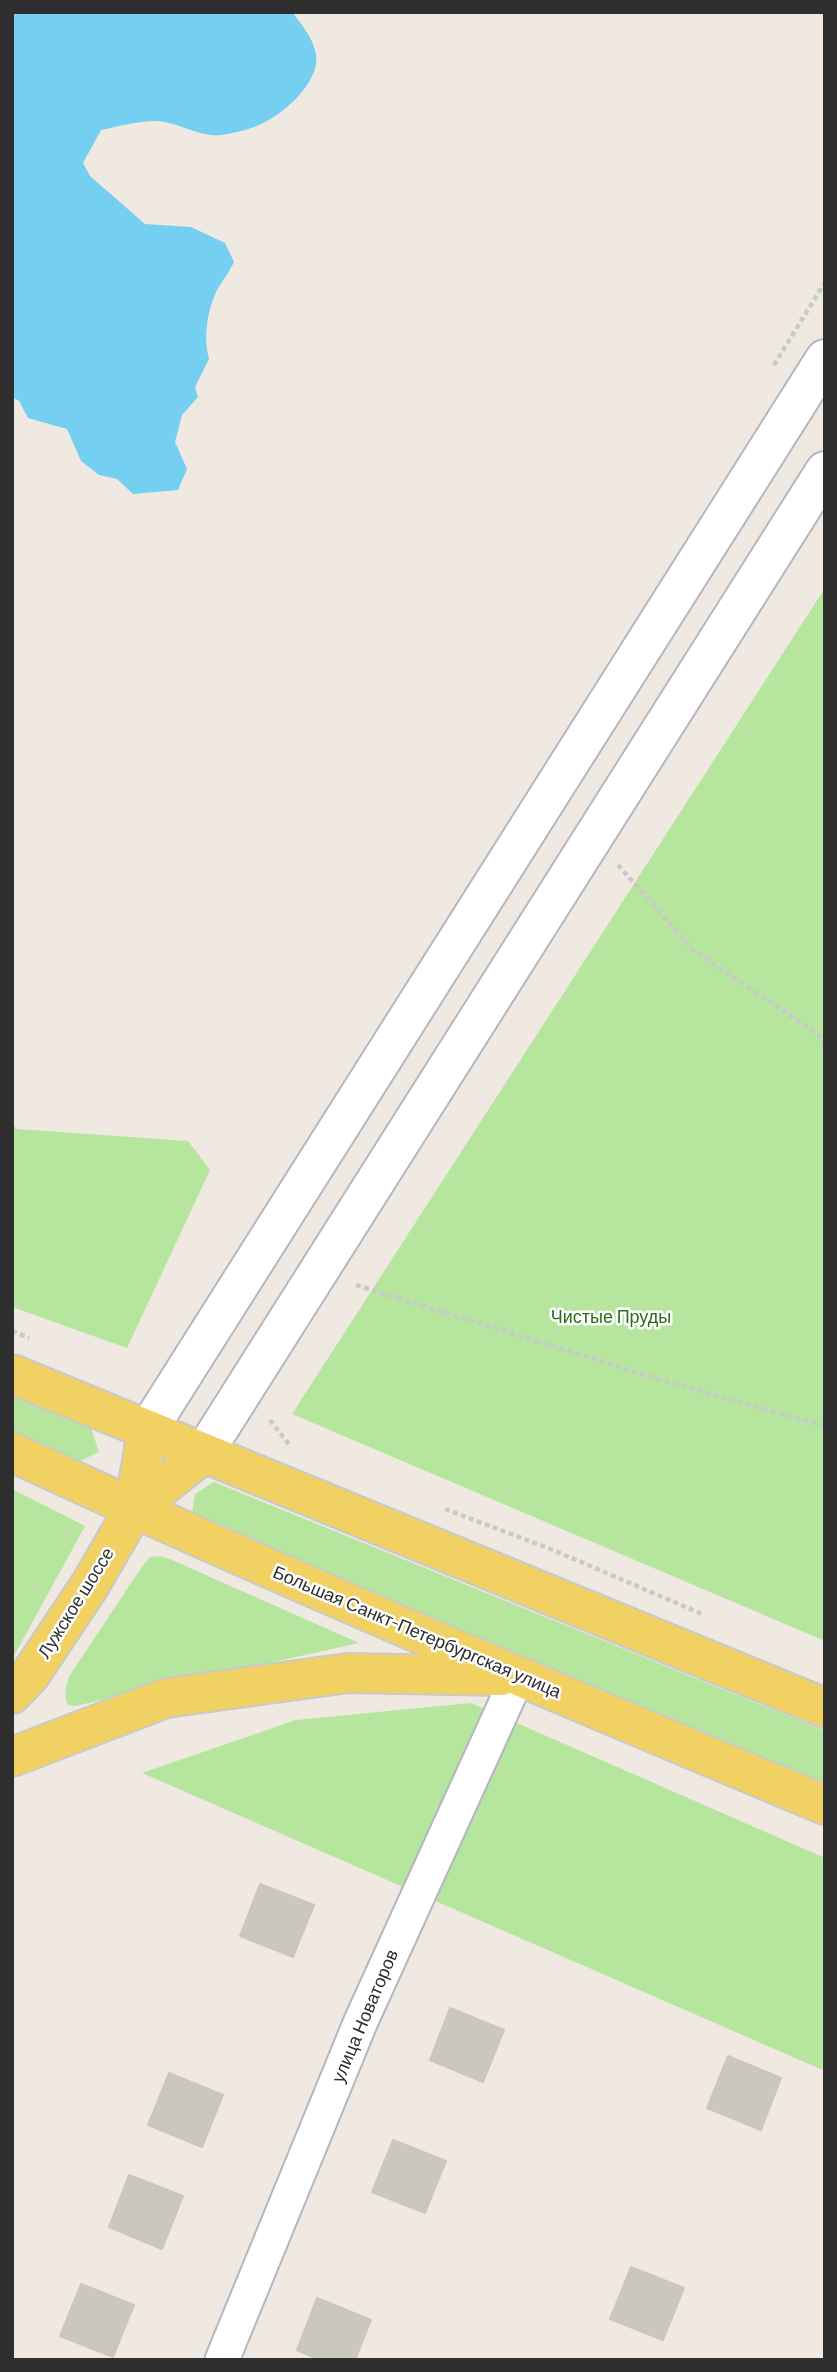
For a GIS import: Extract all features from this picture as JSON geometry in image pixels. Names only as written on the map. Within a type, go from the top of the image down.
[{"type":"main road","points":[[147,1431],[825,359]]},
{"type":"main road","points":[[203,1454],[825,471]]},
{"type":"main road","points":[[12,1374],[825,1708]]},
{"type":"main road","name":"Лужское шоссе","points":[[12,1694],[30,1675],[90,1585],[134,1508],[147,1431]]},
{"type":"main road","name":"Большая Санкт-Петербургская улица","points":[[12,1452],[518,1676],[825,1805]]},
{"type":"main road","name":"Лужское шоссе","points":[[134,1508],[203,1454]]},
{"type":"main road","points":[[12,1757],[166,1698],[348,1673],[518,1676]]},
{"type":"street","name":"улица Новаторов","points":[[222,2360],[361,2021],[518,1676]]},
{"type":"path","points":[[618,865],[693,950],[822,1037],[825,1046]]},
{"type":"path","points":[[356,1285],[668,1382],[825,1426]]},
{"type":"path","points":[[12,1331],[35,1341]]},
{"type":"path","points":[[270,1420],[293,1450]]},
{"type":"path","points":[[436,1505],[553,1550],[703,1615]]},
{"type":"green space","name":"Чистые Пруды","points":[[825,588],[825,1641],[292,1414]]},
{"type":"green space","points":[[12,1124],[17,1129],[188,1141],[210,1170],[127,1348],[12,1307]]},
{"type":"green space","points":[[12,1394],[91,1428],[99,1452],[76,1463],[12,1433]]},
{"type":"green space","points":[[214,1482],[825,1731],[825,1785],[191,1518],[195,1494]]},
{"type":"green space","points":[[12,1489],[85,1526],[12,1656]]},
{"type":"green space","points":[[160,1556],[359,1643],[75,1706],[68,1705],[65,1694],[70,1675],[141,1568],[150,1557]]},
{"type":"green space","points":[[471,1703],[825,1858],[825,2071],[142,1773],[296,1720]]},
{"type":"water","points":[[12,12],[292,12],[315,48],[316,65],[305,88],[286,108],[264,123],[242,131],[214,135],[159,121],[137,122],[101,130],[83,163],[90,176],[145,224],[191,227],[225,243],[234,262],[213,300],[206,334],[209,359],[195,387],[198,397],[182,415],[175,442],[187,469],[178,490],[133,494],[117,479],[99,475],[81,461],[67,429],[28,418],[19,401],[12,397]]},
{"type":"building","points":[[260,1884],[314,1905],[293,1957],[240,1936]]},
{"type":"building","points":[[450,2008],[504,2030],[483,2082],[430,2060]]},
{"type":"building","points":[[728,2056],[781,2078],[761,2130],[707,2108]]},
{"type":"building","points":[[169,2073],[223,2095],[202,2147],[148,2125]]},
{"type":"building","points":[[393,2140],[446,2161],[425,2213],[372,2192]]},
{"type":"building","points":[[129,2175],[183,2196],[162,2249],[109,2227]]},
{"type":"building","points":[[631,2267],[684,2288],[663,2340],[610,2319]]},
{"type":"building","points":[[81,2284],[134,2305],[113,2357],[60,2336]]},
{"type":"building","points":[[317,2298],[371,2320],[355,2360],[320,2360],[297,2350]]}]
